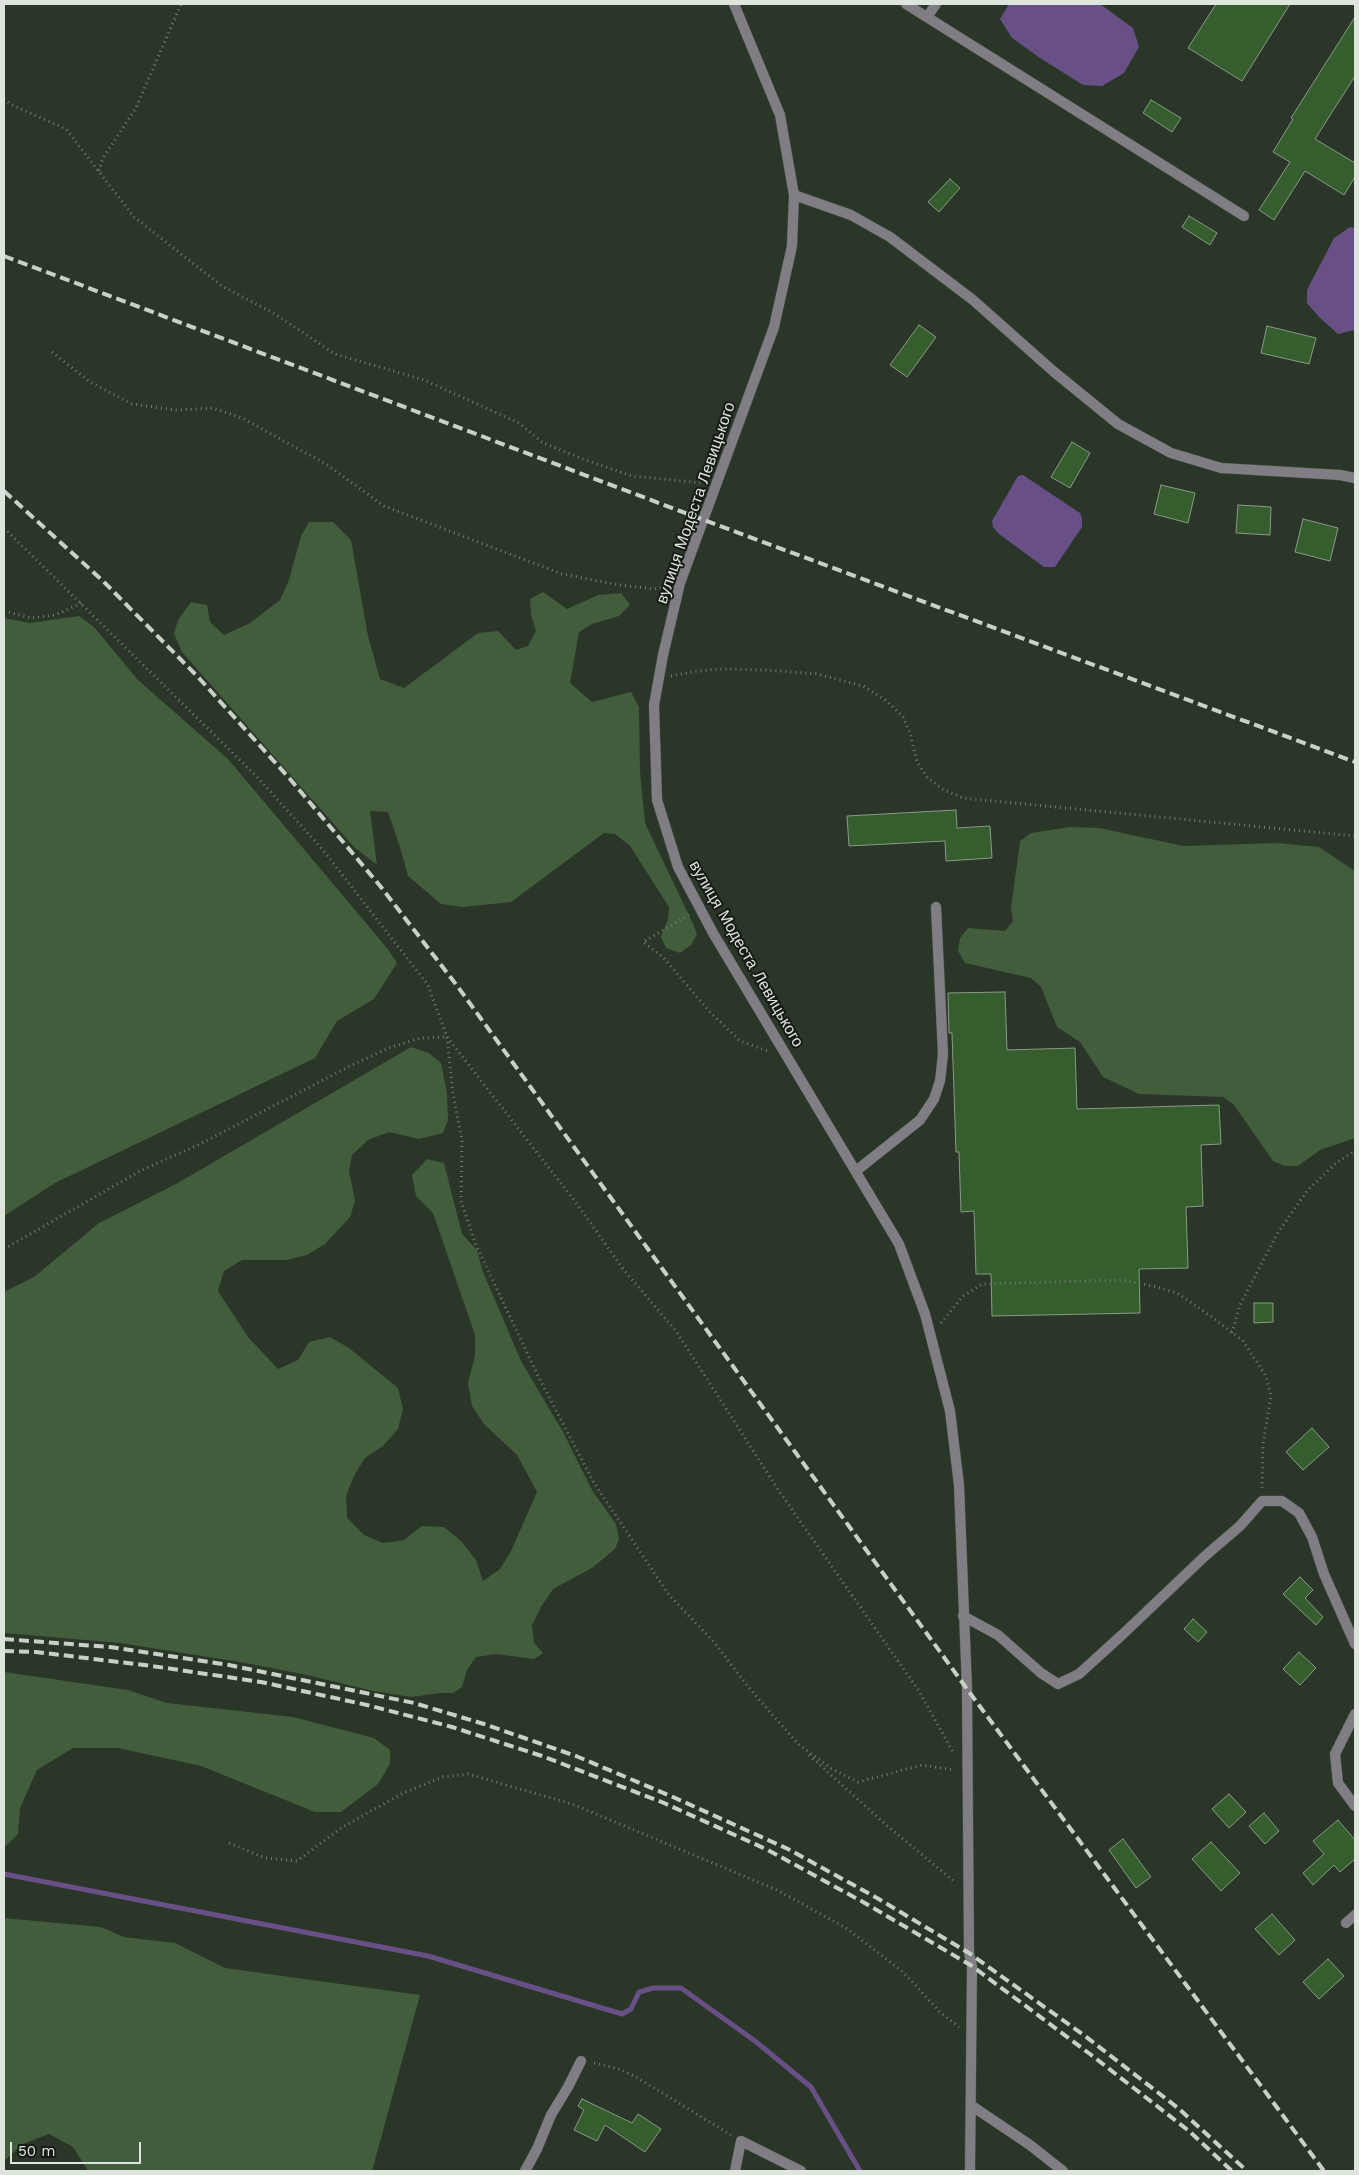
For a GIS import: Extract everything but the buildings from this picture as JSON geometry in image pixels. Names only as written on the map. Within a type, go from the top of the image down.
[{"type":"street","name":"вулиця Модеста Левицького","points":[[734,4],[780,115],[794,195],[792,246],[774,327],[680,583],[658,679],[654,705],[657,800],[678,867],[700,908],[899,1244],[930,1330],[950,1411],[959,1485],[967,1689],[969,1954],[972,1966],[972,2106]]},
{"type":"street","points":[[906,4],[1244,216]]},
{"type":"street","points":[[927,17],[936,4]]},
{"type":"street","points":[[794,195],[851,215],[890,237],[973,300],[1053,371],[1118,424],[1171,453],[1221,468],[1340,475],[1355,478]]},
{"type":"street","points":[[856,1171],[920,1120],[934,1099],[940,1081],[943,1054],[936,907]]},
{"type":"street","points":[[963,1616],[998,1635],[1041,1673],[1058,1684],[1078,1674],[1123,1634],[1205,1556],[1240,1526],[1262,1501],[1282,1502],[1299,1513],[1312,1537],[1324,1574],[1355,1644]]},
{"type":"street","points":[[1355,1714],[1335,1754],[1338,1783],[1355,1806]]},
{"type":"street","points":[[1346,1923],[1355,1915]]},
{"type":"street","points":[[525,2171],[537,2149],[551,2115],[581,2061]]},
{"type":"street","points":[[970,2171],[972,2106]]},
{"type":"street","points":[[972,2106],[1030,2145],[1063,2171]]},
{"type":"street","points":[[734,2171],[740,2141],[801,2171]]},
{"type":"path","points":[[99,172],[103,158],[136,108],[181,4]]},
{"type":"path","points":[[4,99],[12,105],[66,129],[134,217],[222,286],[275,314],[335,354],[424,380],[519,423],[543,443],[632,476],[696,482],[716,487]]},
{"type":"path","points":[[52,352],[90,382],[132,404],[176,410],[213,408],[242,418],[326,464],[384,506],[562,574],[620,585],[654,589],[680,583]]},
{"type":"path","points":[[4,528],[258,778],[323,850],[428,985],[446,1037],[462,1140],[461,1200],[476,1246],[539,1378],[594,1483],[669,1595],[714,1642],[750,1689],[798,1744],[885,1824],[970,1894]]},
{"type":"path","points":[[4,612],[31,618],[55,615],[82,603]]},
{"type":"path","points":[[658,679],[697,670],[767,670],[818,674],[863,686],[887,701],[903,717],[910,733],[917,762],[927,777],[942,790],[963,798],[1355,836]]},
{"type":"path","points":[[700,908],[667,930],[643,942],[663,958],[708,1010],[740,1041],[789,1059]]},
{"type":"path","points":[[4,1249],[140,1171],[200,1144],[350,1066],[389,1048],[420,1038],[446,1037]]},
{"type":"path","points":[[446,1037],[577,1204],[623,1269],[676,1331],[779,1491],[919,1691],[967,1777]]},
{"type":"path","points":[[1232,1333],[1240,1305],[1277,1234],[1307,1191],[1336,1164],[1355,1151]]},
{"type":"path","points":[[930,1330],[944,1322],[963,1296],[982,1284],[1121,1280],[1177,1293],[1243,1341],[1266,1376],[1270,1396],[1263,1444],[1262,1501]]},
{"type":"path","points":[[798,1744],[832,1769],[858,1782],[922,1765],[950,1768],[967,1777]]},
{"type":"path","points":[[229,1843],[265,1858],[297,1861],[341,1828],[403,1793],[443,1777],[468,1774],[572,1804],[778,1890],[846,1928],[903,1972],[940,2013],[971,2036]]},
{"type":"path","points":[[581,2061],[619,2069],[638,2078],[740,2141]]},
{"type":"green space","points":[[309,522],[333,522],[351,540],[368,636],[380,679],[404,688],[478,633],[498,631],[516,650],[528,646],[536,631],[531,615],[530,599],[543,592],[567,609],[598,595],[621,593],[630,605],[619,616],[592,624],[579,632],[570,683],[592,702],[631,692],[639,707],[640,771],[645,823],[694,926],[697,934],[691,945],[680,953],[666,948],[661,937],[668,919],[669,907],[630,846],[615,834],[604,833],[511,902],[463,907],[441,904],[408,876],[388,812],[370,811],[377,865],[354,847],[182,652],[174,634],[178,620],[191,602],[207,605],[210,622],[224,635],[250,623],[280,600],[289,580],[301,536]]},
{"type":"green space","points":[[79,616],[94,627],[138,680],[228,759],[387,948],[397,963],[374,999],[337,1021],[315,1058],[55,1183],[4,1216],[4,618],[30,623]]},
{"type":"green space","points":[[1070,827],[1099,828],[1184,846],[1277,843],[1319,847],[1355,871],[1355,1138],[1320,1150],[1298,1166],[1285,1166],[1273,1161],[1234,1105],[1223,1097],[1139,1094],[1103,1077],[1080,1042],[1057,1027],[1041,987],[1031,978],[965,963],[958,951],[960,938],[968,928],[1005,931],[1013,921],[1011,908],[1020,841],[1031,833]]},
{"type":"green space","points":[[411,1047],[429,1053],[441,1063],[447,1093],[448,1120],[443,1133],[419,1139],[389,1132],[368,1140],[352,1155],[349,1171],[355,1201],[350,1217],[325,1244],[307,1255],[286,1260],[242,1260],[224,1271],[218,1291],[248,1337],[278,1369],[298,1360],[309,1342],[330,1337],[349,1348],[398,1388],[403,1409],[398,1429],[383,1446],[365,1458],[354,1476],[346,1496],[347,1518],[364,1535],[383,1543],[404,1540],[422,1526],[444,1527],[461,1541],[476,1560],[483,1581],[500,1569],[511,1551],[537,1492],[517,1455],[484,1424],[472,1406],[468,1383],[475,1356],[475,1335],[433,1213],[416,1196],[412,1175],[427,1159],[444,1163],[462,1234],[477,1250],[483,1272],[521,1361],[563,1432],[592,1490],[616,1524],[619,1539],[615,1549],[592,1568],[553,1589],[541,1607],[532,1625],[534,1643],[543,1653],[534,1659],[496,1654],[476,1657],[467,1670],[462,1687],[453,1693],[411,1697],[373,1691],[307,1675],[240,1662],[120,1643],[4,1633],[4,1292],[34,1277],[99,1223],[176,1184]]},
{"type":"green space","points":[[4,1672],[128,1690],[167,1703],[293,1717],[374,1738],[390,1750],[390,1764],[378,1784],[341,1812],[315,1812],[201,1766],[118,1748],[73,1748],[37,1770],[20,1808],[18,1834],[6,1846],[4,1845]]},
{"type":"green space","points":[[4,1918],[101,1927],[124,1937],[175,1943],[225,1968],[420,1995],[372,2171],[88,2171],[73,2147],[49,2134],[23,2144],[4,2161]]},
{"type":"shaded area","points":[[1009,4],[1100,4],[1133,28],[1139,47],[1124,73],[1102,86],[1083,85],[1012,38],[1000,19]]},
{"type":"shaded area","points":[[1350,227],[1355,228],[1355,327],[1354,330],[1338,334],[1307,303],[1307,290],[1334,238]]},
{"type":"shaded area","points":[[1023,475],[1080,513],[1082,518],[1082,527],[1055,567],[1044,567],[999,534],[993,527],[992,521],[1018,476]]},
{"type":"waterway","points":[[4,1874],[428,1956],[622,2014],[631,2009],[639,1992],[653,1988],[681,1988],[755,2041],[811,2087],[860,2171]]},
{"type":"railway","points":[[4,256],[704,520],[1355,762]]},
{"type":"railway","points":[[4,491],[103,581],[198,677],[290,779],[381,887],[458,987],[967,1689],[1324,2171]]},
{"type":"railway","points":[[4,1639],[110,1647],[229,1665],[414,1703],[484,1724],[576,1756],[673,1797],[788,1849],[877,1898],[969,1953],[1085,2036],[1178,2108],[1247,2171]]},
{"type":"railway","points":[[4,1651],[36,1652],[261,1682],[367,1705],[452,1727],[542,1756],[664,1803],[768,1850],[863,1902],[972,1966],[1189,2131],[1232,2171]]}]
